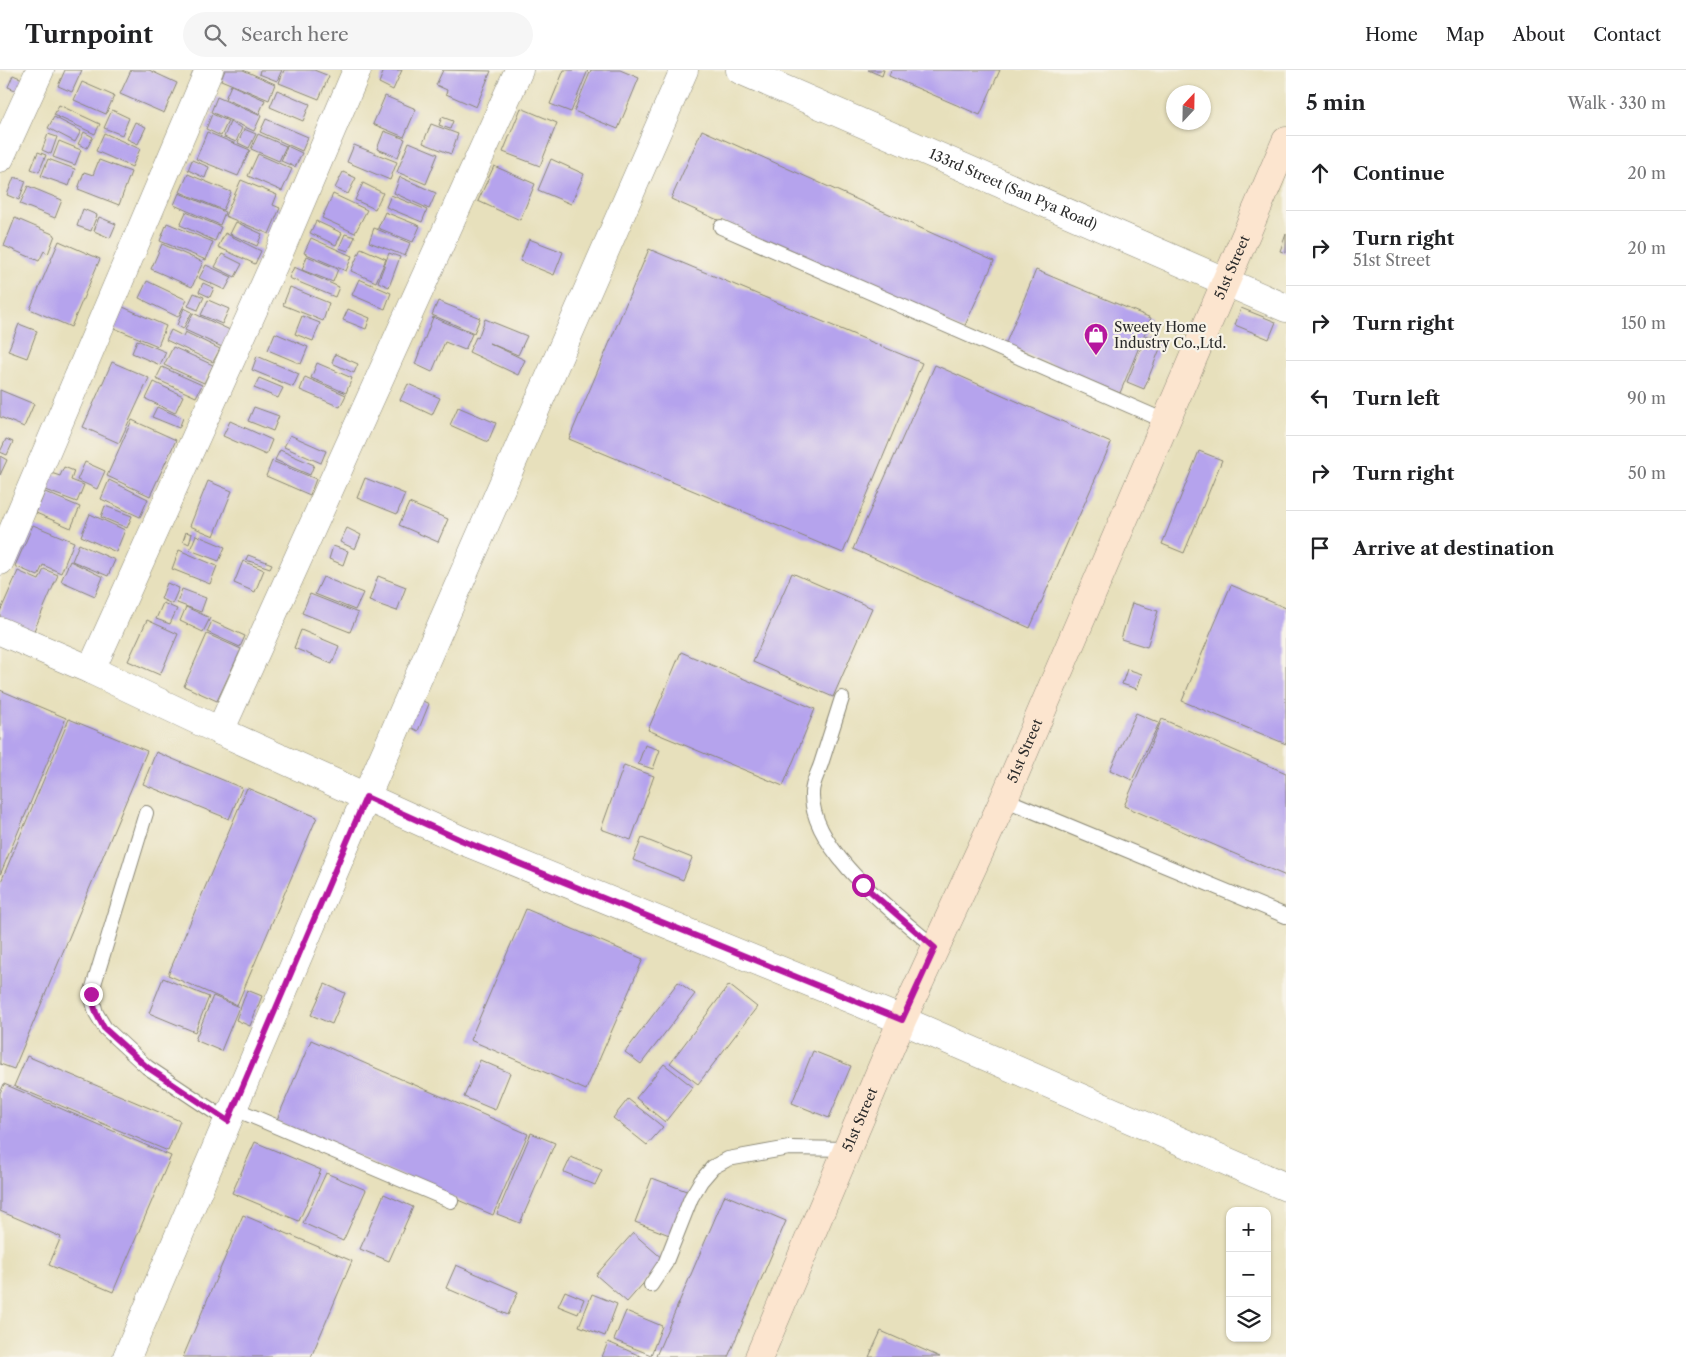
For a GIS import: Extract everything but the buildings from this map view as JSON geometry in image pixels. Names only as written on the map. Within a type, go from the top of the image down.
[{"type":"street","points":[[0,158],[40,70]]},
{"type":"street","points":[[0,561],[209,70]]},
{"type":"street","points":[[91,670],[275,262],[357,70]]},
{"type":"street","points":[[220,730],[518,70]]},
{"type":"street","points":[[127,1357],[366,797],[684,70]]},
{"type":"street","name":"133rd Street (San Pya Road)","points":[[740,70],[1286,308]]},
{"type":"street","name":"51st Street","points":[[759,1357],[902,1020],[1004,799],[1286,141]]},
{"type":"street","points":[[0,631],[91,670],[461,840],[902,1020],[1286,1187]]},
{"type":"lane","points":[[721,226],[1165,421]]},
{"type":"lane","points":[[842,698],[812,791],[813,808],[819,828],[834,850],[863,885],[935,948]]},
{"type":"lane","points":[[1004,799],[1286,916]]},
{"type":"lane","points":[[146,813],[91,994],[96,1013],[104,1028],[147,1067],[230,1115],[451,1201]]},
{"type":"lane","points":[[651,1285],[665,1264],[691,1198],[712,1167],[728,1159],[788,1148],[847,1149]]},
{"type":"place","name":"Sweety Home Industry Co.,Ltd.","points":[[1096,356]]},
{"type":"route","points":[[91,994],[96,1013],[104,1028],[147,1067],[228,1121],[366,797],[461,840],[902,1020],[935,948],[863,885]]}]
